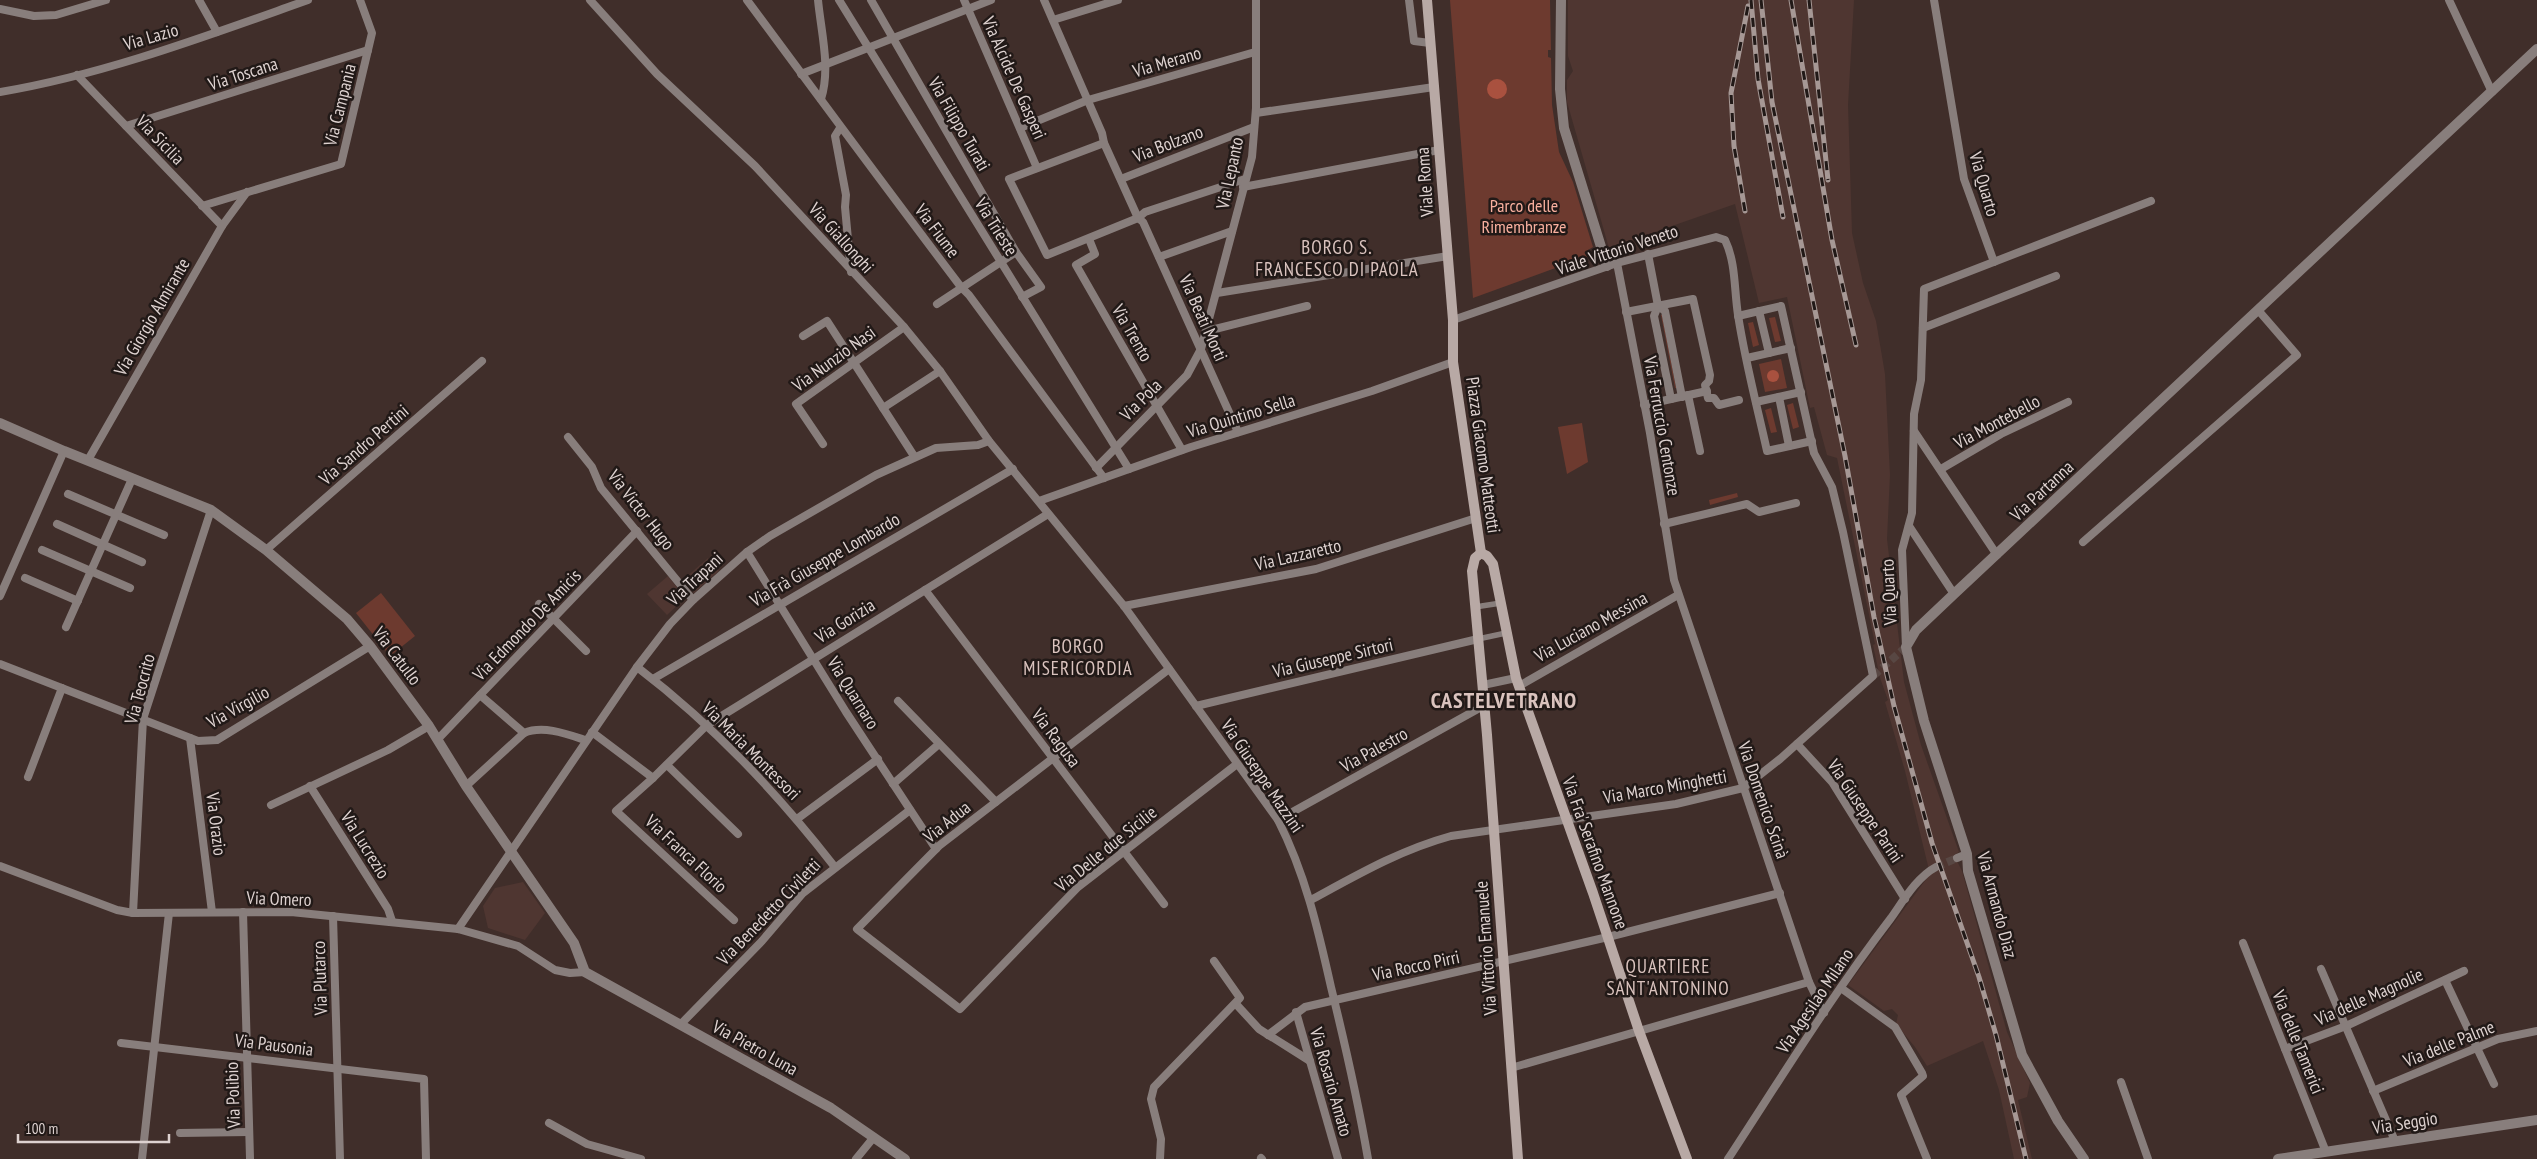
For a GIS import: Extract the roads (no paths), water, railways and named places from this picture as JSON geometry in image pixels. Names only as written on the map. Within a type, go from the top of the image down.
[{"type":"main road","name":"Viale Roma","points":[[1427,0],[1453,320],[1453,362]]},
{"type":"main road","name":"Piazza Giacomo Matteotti","points":[[1453,362],[1481,553]]},
{"type":"main road","name":"Piazza Giacomo Matteotti","points":[[1481,553],[1487,556],[1493,564],[1517,682],[1532,728]]},
{"type":"main road","name":"Piazza Giacomo Matteotti","points":[[1481,553],[1472,564],[1487,735]]},
{"type":"main road","name":"Via Fra' Serafino Mannone","points":[[1532,728],[1608,937],[1639,1031],[1687,1159]]},
{"type":"main road","name":"Via Vittorio Emanuele","points":[[1487,735],[1518,1159]]},
{"type":"street","points":[[0,9],[34,16],[56,15],[106,0]]},
{"type":"street","points":[[199,0],[217,32]]},
{"type":"street","name":"Via Lazio","points":[[3,91],[77,74],[217,32],[308,0]]},
{"type":"street","name":"Via Campania","points":[[202,206],[341,164],[372,33],[360,0]]},
{"type":"street","name":"Via Giallonghi","points":[[590,0],[657,74],[761,172],[851,272],[904,327],[940,371],[989,441],[1048,514]]},
{"type":"street","name":"Via Fiume","points":[[747,0],[821,99],[840,128],[969,295],[1104,478]]},
{"type":"street","points":[[818,0],[825,65],[824,89],[821,99]]},
{"type":"street","name":"Via Trieste","points":[[839,0],[999,262],[1129,469]]},
{"type":"street","name":"Via Filippo Turati","points":[[871,0],[1016,252],[1041,287],[1022,297]]},
{"type":"street","name":"Via Alcide De Gasperi","points":[[964,0],[1037,168]]},
{"type":"street","points":[[802,74],[991,0]]},
{"type":"street","points":[[1044,0],[1102,133],[1104,143],[1009,179],[1047,255],[1138,218],[1145,212],[1244,183],[1439,150]]},
{"type":"street","points":[[1053,20],[1118,0]]},
{"type":"street","name":"Via Lepanto","points":[[1201,349],[1252,157],[1256,113],[1256,0]]},
{"type":"street","points":[[1409,0],[1414,41],[1430,43]]},
{"type":"street","points":[[1561,0],[1560,89],[1564,128],[1612,264]]},
{"type":"street","name":"Via Quarto","points":[[1906,647],[1902,550],[1912,513],[1914,431],[1921,380],[1924,289],[1994,262],[1964,179],[1934,0]]},
{"type":"street","points":[[2450,0],[2492,92]]},
{"type":"street","name":"Via Partanna","points":[[1906,647],[1916,630],[2537,48]]},
{"type":"street","name":"Via Toscana","points":[[126,126],[368,50]]},
{"type":"street","name":"Via Merano","points":[[1020,128],[1088,100],[1255,52]]},
{"type":"street","name":"Via Sicilia","points":[[77,74],[222,226]]},
{"type":"street","points":[[0,84],[3,91]]},
{"type":"street","points":[[1256,113],[1434,87]]},
{"type":"street","name":"Via Bolzano","points":[[1121,179],[1254,127]]},
{"type":"street","points":[[840,128],[834,136],[846,195],[845,207],[851,272]]},
{"type":"street","name":"Via Beati Morti","points":[[1104,143],[1138,218],[1143,222],[1238,432]]},
{"type":"street","name":"Via Giorgio Almirante","points":[[88,460],[222,226],[247,192]]},
{"type":"street","points":[[1994,262],[2151,201]]},
{"type":"street","points":[[1159,257],[1232,231]]},
{"type":"street","name":"Viale Vittorio Veneto","points":[[1453,320],[1612,264],[1716,236],[1725,240],[1730,249],[1735,275],[1738,312]]},
{"type":"street","name":"Via Trento","points":[[1089,239],[1096,254],[1076,265],[1182,450]]},
{"type":"street","points":[[937,304],[1016,252]]},
{"type":"street","points":[[1648,254],[1658,306],[1654,316],[1671,399]]},
{"type":"street","points":[[1217,293],[1448,256]]},
{"type":"street","name":"Via Ferruccio Centonze","points":[[1612,264],[1626,312],[1678,595]]},
{"type":"street","points":[[1923,328],[2056,276]]},
{"type":"street","points":[[1626,312],[1693,299],[1710,374],[1709,381],[1705,385],[1708,398],[1714,398],[1719,405],[1738,400]]},
{"type":"street","points":[[1207,331],[1307,306]]},
{"type":"street","points":[[1658,306],[1666,311],[1685,396],[1700,451]]},
{"type":"street","points":[[1781,306],[1812,441],[1767,451],[1738,312],[1759,311],[1781,306]]},
{"type":"street","points":[[2083,542],[2297,355],[2258,310]]},
{"type":"street","points":[[1759,311],[1768,353]]},
{"type":"street","points":[[803,336],[826,321],[914,456]]},
{"type":"street","name":"Via Nunzio Nasi","points":[[823,444],[796,404],[904,327]]},
{"type":"street","points":[[1747,358],[1791,348]]},
{"type":"street","name":"Via Pola","points":[[1096,468],[1187,375],[1201,349]]},
{"type":"street","name":"Via Sandro Pertini","points":[[266,550],[482,362]]},
{"type":"street","name":"Via Quintino Sella","points":[[1039,501],[1182,450],[1372,391],[1453,362]]},
{"type":"street","points":[[883,408],[940,371]]},
{"type":"street","points":[[1644,404],[1707,391]]},
{"type":"street","points":[[1756,402],[1801,392]]},
{"type":"street","points":[[1779,397],[1789,446]]},
{"type":"street","name":"Via Montebello","points":[[1940,470],[2001,434],[2068,402]]},
{"type":"street","name":"Via Catullo","points":[[0,423],[211,510],[266,550],[347,619],[370,646],[438,739],[466,786],[574,943],[585,972]]},
{"type":"street","name":"Via Montebello","points":[[1914,431],[1997,555]]},
{"type":"street","name":"Via Victor Hugo","points":[[568,437],[592,467],[601,488],[694,600]]},
{"type":"street","name":"Via Trapani","points":[[458,929],[636,667],[670,624],[694,600],[747,552],[828,501],[914,456],[936,448],[978,445],[989,441]]},
{"type":"street","name":"Via Marco Minghetti","points":[[1311,900],[1391,857],[1420,844],[1451,836],[1676,804],[1743,788],[1797,744],[1873,676],[1832,487],[1814,453],[1812,441]]},
{"type":"street","points":[[0,596],[64,451]]},
{"type":"street","name":"Via Frà Giuseppe Lombardo","points":[[652,679],[1012,469]]},
{"type":"street","points":[[66,628],[132,479]]},
{"type":"street","points":[[68,494],[164,535]]},
{"type":"street","points":[[1664,524],[1747,504],[1759,512],[1796,503]]},
{"type":"street","name":"Via Teocrito","points":[[133,913],[143,719],[211,510]]},
{"type":"street","name":"Via Gorizia","points":[[616,811],[667,765],[707,725],[1048,514]]},
{"type":"street","name":"Via Giuseppe Mazzini","points":[[1048,514],[1124,606],[1278,820],[1291,845],[1311,900],[1368,1159]]},
{"type":"street","name":"Via Lazzaretto","points":[[1124,606],[1316,569],[1476,518]]},
{"type":"street","points":[[57,524],[142,562]]},
{"type":"street","points":[[1909,526],[1954,594]]},
{"type":"street","name":"Via Edmondo De Amicis","points":[[438,739],[638,531]]},
{"type":"street","points":[[42,550],[130,588]]},
{"type":"street","name":"Via Quarnaro","points":[[747,552],[936,850]]},
{"type":"street","points":[[26,578],[78,601]]},
{"type":"street","name":"Via Ragusa","points":[[925,590],[1164,904]]},
{"type":"street","name":"Via Luciano Messina","points":[[1517,682],[1678,595]]},
{"type":"street","name":"Via Domenico Scinà","points":[[1678,595],[1809,982],[1824,1013]]},
{"type":"street","points":[[1475,607],[1500,603]]},
{"type":"street","points":[[539,604],[586,652]]},
{"type":"street","points":[[1478,639],[1506,633]]},
{"type":"street","name":"Via Giuseppe Sirtori","points":[[1196,706],[1478,639]]},
{"type":"street","name":"Via Virgilio","points":[[0,664],[198,741],[217,740],[370,646]]},
{"type":"street","name":"Via Armando Diaz","points":[[1906,647],[1924,721],[1962,856],[2022,1055],[2058,1121],[2084,1159]]},
{"type":"street","name":"Via Maria Montessori","points":[[636,667],[707,725],[775,793],[798,819],[834,866]]},
{"type":"street","name":"Via Adua","points":[[960,1009],[856,929],[936,850],[1170,669]]},
{"type":"street","points":[[1483,685],[1517,682]]},
{"type":"street","points":[[28,777],[62,688]]},
{"type":"street","points":[[480,695],[524,733]]},
{"type":"street","points":[[898,701],[996,802]]},
{"type":"street","name":"Via Palestro","points":[[1278,820],[1485,705]]},
{"type":"street","points":[[271,805],[388,750],[429,726]]},
{"type":"street","points":[[466,786],[524,733],[533,729],[566,733],[585,740]]},
{"type":"street","points":[[592,732],[653,778]]},
{"type":"street","name":"Via Orazio","points":[[190,738],[212,912]]},
{"type":"street","points":[[894,784],[939,744]]},
{"type":"street","name":"Via Giuseppe Parini","points":[[1797,744],[1832,782],[1905,899]]},
{"type":"street","points":[[798,819],[878,759]]},
{"type":"street","name":"Via Delle due Sicilie","points":[[960,1009],[1078,887],[1237,764]]},
{"type":"street","points":[[667,765],[738,834]]},
{"type":"street","name":"Via Lucrezio","points":[[310,786],[388,909],[392,921]]},
{"type":"street","name":"Via Benedetto Civiletti","points":[[680,1025],[762,941],[803,893],[834,866],[910,810]]},
{"type":"street","name":"Via Franca Florio","points":[[616,811],[734,920]]},
{"type":"street","name":"Via Omero","points":[[0,866],[108,906],[133,913],[291,912],[458,929],[518,946],[555,970],[570,973],[585,972]]},
{"type":"street","name":"Via Agesilao Milano","points":[[1728,1159],[1841,988],[1905,899],[1926,873],[1936,867]]},
{"type":"street","name":"Via Rocco Pirri","points":[[1268,1035],[1296,1012],[1305,1007],[1334,998],[1504,962],[1780,893]]},
{"type":"street","name":"Via Polibio","points":[[243,912],[250,1158]]},
{"type":"street","points":[[142,1159],[156,1047],[169,914]]},
{"type":"street","name":"Via Plutarco","points":[[333,916],[340,1159]]},
{"type":"street","name":"Via delle Tamerici","points":[[2243,943],[2326,1152]]},
{"type":"street","points":[[1160,1159],[1161,1139],[1151,1099],[1154,1087],[1240,998],[1214,961]]},
{"type":"street","points":[[2321,969],[2395,1141]]},
{"type":"street","name":"Via delle Magnolie","points":[[2285,1049],[2346,1026],[2464,971]]},
{"type":"street","name":"Via Pietro Luna","points":[[585,972],[831,1108],[905,1159]]},
{"type":"street","points":[[2445,980],[2494,1084]]},
{"type":"street","points":[[1511,1068],[1809,982]]},
{"type":"street","points":[[1841,988],[1895,1027],[1922,1072],[1923,1076],[1901,1095],[1927,1159]]},
{"type":"street","points":[[1236,1004],[1259,1029],[1310,1062]]},
{"type":"street","name":"Via Rosario Amato","points":[[1296,1012],[1338,1159]]},
{"type":"street","name":"Via delle Palme","points":[[2374,1091],[2476,1047],[2498,1039],[2537,1031]]},
{"type":"street","name":"Via Pausonia","points":[[121,1043],[247,1056],[424,1079],[426,1159]]},
{"type":"street","points":[[2120,1082],[2148,1159]]},
{"type":"street","name":"Via Seggio","points":[[2278,1159],[2537,1120]]},
{"type":"street","points":[[549,1123],[587,1144],[641,1159]]},
{"type":"street","points":[[180,1133],[249,1132]]},
{"type":"street","points":[[856,1159],[874,1137]]},
{"type":"tunnel","points":[[1873,676],[1906,647]]},
{"type":"tunnel","points":[[1936,867],[1957,858]]},
{"type":"railway","points":[[1751,0],[1758,79],[1783,217]]},
{"type":"railway","points":[[1761,0],[1772,102],[1845,456],[1874,617],[1894,706],[1932,843],[1979,977],[1996,1035],[2026,1159]]},
{"type":"railway","points":[[1791,0],[1832,240],[1856,345]]},
{"type":"railway","points":[[1809,0],[1828,180]]},
{"type":"railway","points":[[1745,211],[1734,146],[1731,93],[1748,6]]},
{"type":"district","name":"BORGO S. FRANCESCO DI PAOLA","points":[[1337,258]]},
{"type":"district","name":"BORGO MISERICORDIA","points":[[1078,657]]},
{"type":"district","name":"CASTELVETRANO","points":[[1504,700]]},
{"type":"district","name":"QUARTIERE SANT'ANTONINO","points":[[1668,977]]},
{"type":"park label","name":"Parco delle Rimembranze","points":[[1524,216]]}]
